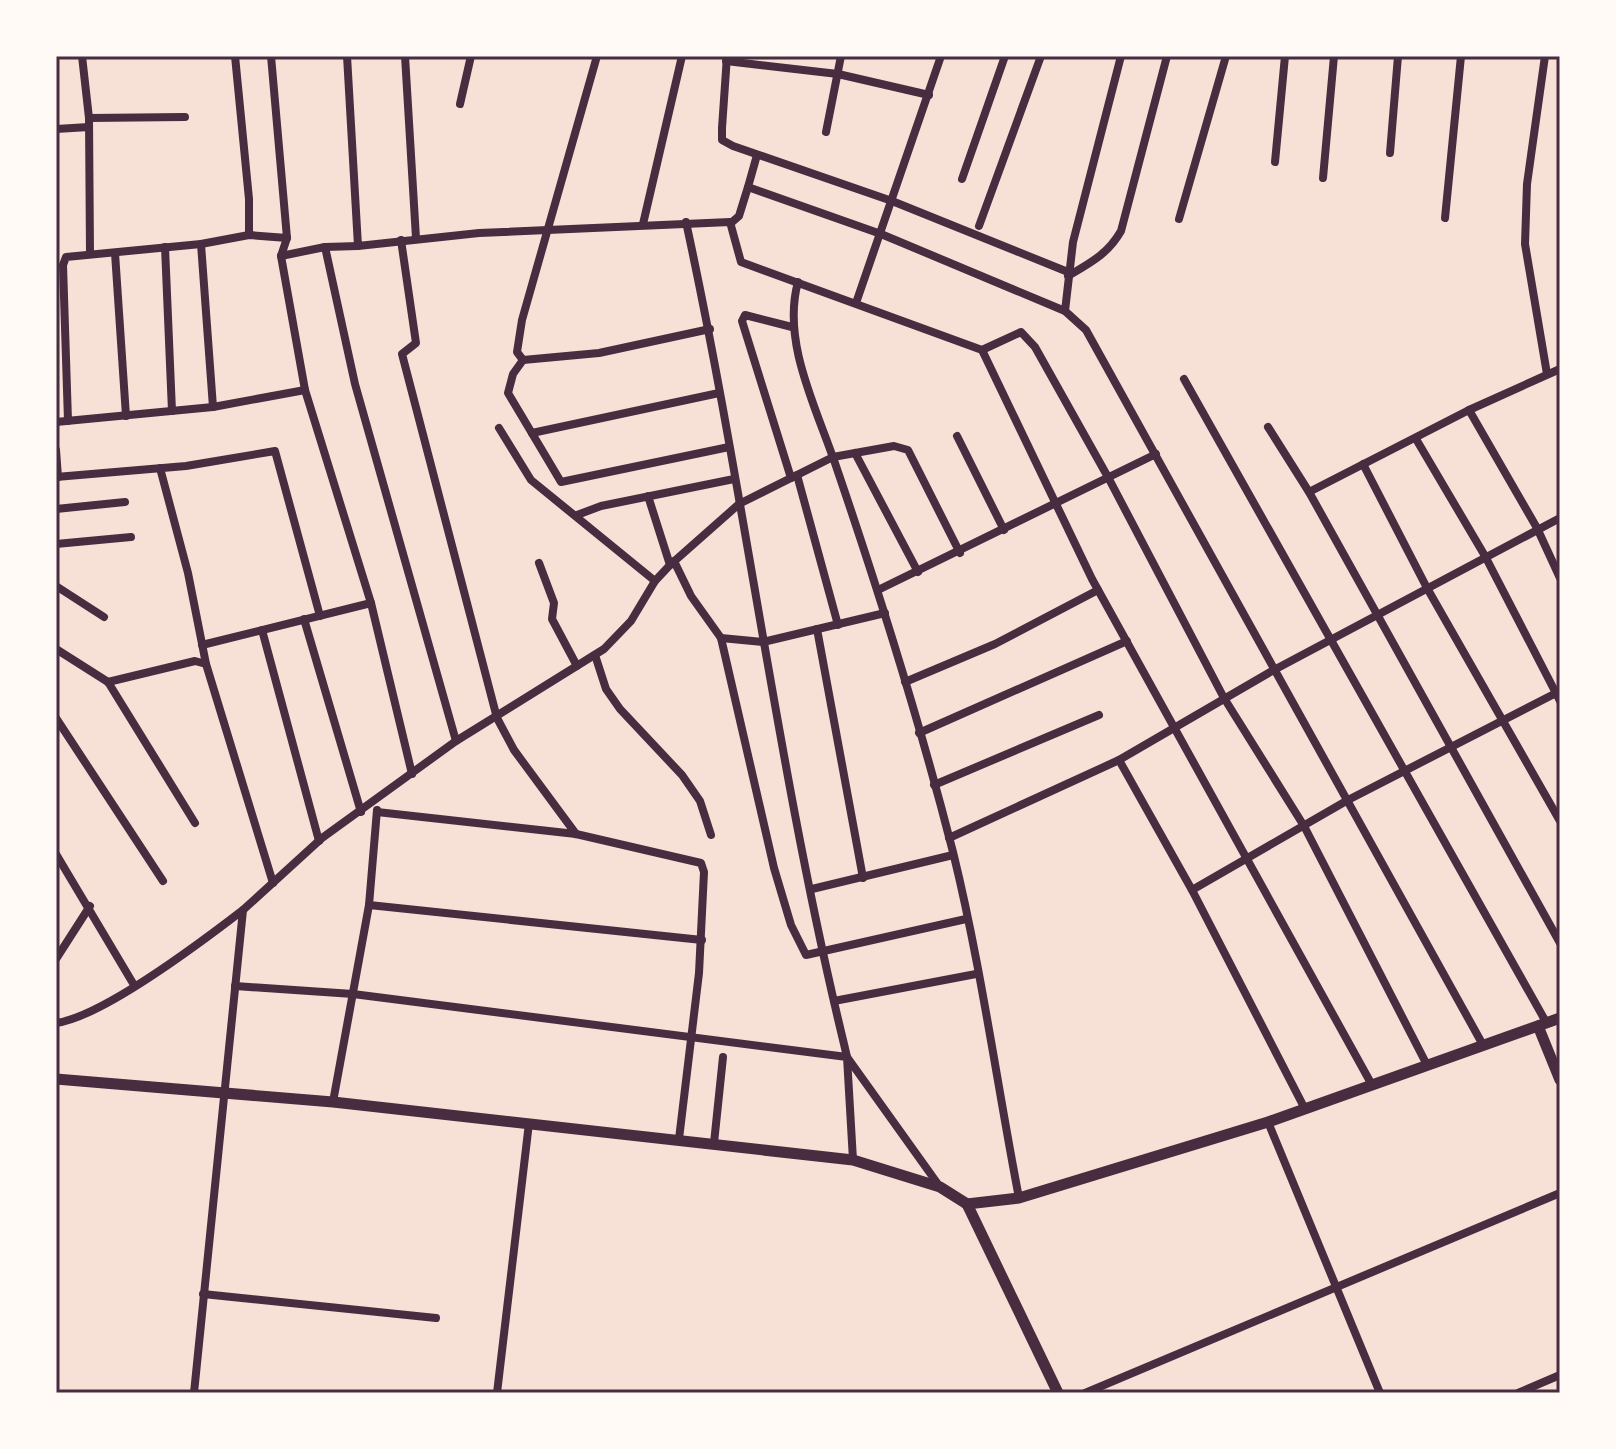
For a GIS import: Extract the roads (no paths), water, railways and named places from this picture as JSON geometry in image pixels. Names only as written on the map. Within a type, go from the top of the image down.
[{"type":"street","points":[[82,56],[89,123],[90,254]]},
{"type":"street","points":[[235,56],[249,199],[249,235]]},
{"type":"street","points":[[271,56],[287,238],[281,256],[305,390],[371,603],[412,774]]},
{"type":"street","points":[[347,56],[358,246]]},
{"type":"street","points":[[405,56],[416,238]]},
{"type":"street","points":[[460,104],[471,56]]},
{"type":"street","points":[[597,56],[517,343],[519,357],[523,360],[599,353],[710,329]]},
{"type":"street","points":[[643,224],[682,56]]},
{"type":"street","points":[[826,132],[841,56]]},
{"type":"street","points":[[856,303],[941,56]]},
{"type":"street","points":[[962,179],[1005,56]]},
{"type":"street","points":[[979,226],[1041,56]]},
{"type":"street","points":[[1065,311],[1068,274],[1089,175],[1121,56]]},
{"type":"street","points":[[929,95],[838,74],[727,59],[722,140],[892,201],[1068,274],[1112,247],[1121,231],[1167,56]]},
{"type":"street","points":[[1179,219],[1226,56]]},
{"type":"street","points":[[1275,162],[1285,56]]},
{"type":"street","points":[[1323,178],[1334,56]]},
{"type":"street","points":[[1390,153],[1398,56]]},
{"type":"street","points":[[1445,218],[1461,56]]},
{"type":"street","points":[[1545,56],[1527,184],[1525,244],[1547,374]]},
{"type":"street","points":[[56,129],[89,123],[185,117]]},
{"type":"street","points":[[281,256],[325,247],[416,238],[643,224],[731,223],[739,216],[757,155]]},
{"type":"street","points":[[748,187],[881,234],[1065,311],[1094,342],[1272,671],[1348,800],[1483,1045]]},
{"type":"street","points":[[686,222],[710,329],[763,642],[847,1057],[853,1160]]},
{"type":"street","points":[[731,223],[738,260],[982,350],[1098,590],[1372,1085]]},
{"type":"street","points":[[68,421],[63,265],[66,257],[201,244],[249,235],[287,238]]},
{"type":"street","points":[[401,240],[416,343],[402,354],[497,718],[514,750],[576,834]]},
{"type":"street","points":[[201,244],[213,407]]},
{"type":"street","points":[[165,247],[172,411]]},
{"type":"street","points":[[325,247],[355,384],[456,741]]},
{"type":"street","points":[[115,253],[126,416]]},
{"type":"street","points":[[798,282],[792,302],[792,327],[878,590],[949,838],[1019,1198]]},
{"type":"street","points":[[792,327],[759,316],[745,315],[742,321],[794,476],[838,625]]},
{"type":"street","points":[[982,350],[1021,332],[1035,347],[1109,479],[1224,698],[1304,826],[1427,1065]]},
{"type":"street","points":[[523,360],[513,374],[508,393],[561,482],[729,447]]},
{"type":"street","points":[[1309,492],[1469,410],[1560,369]]},
{"type":"street","points":[[1184,379],[1407,770],[1542,1024],[1560,1080]]},
{"type":"street","points":[[56,422],[213,407],[305,390]]},
{"type":"street","points":[[532,433],[719,393]]},
{"type":"street","points":[[1469,410],[1537,528],[1560,578]]},
{"type":"street","points":[[1268,427],[1309,492],[1560,943]]},
{"type":"street","points":[[499,428],[531,480],[655,581]]},
{"type":"street","points":[[957,436],[1004,530]]},
{"type":"street","points":[[1192,890],[1348,800],[1559,695],[1485,556],[1416,439]]},
{"type":"street","points":[[56,1023],[89,1013],[202,942],[243,910],[319,841],[456,741],[595,655],[631,621],[655,581],[672,563],[739,504],[833,457],[894,446],[908,450],[960,553]]},
{"type":"street","points":[[56,450],[57,477],[160,468],[275,451],[320,616]]},
{"type":"street","points":[[855,453],[918,572]]},
{"type":"street","points":[[878,590],[960,553],[1156,454]]},
{"type":"street","points":[[1363,464],[1427,588],[1560,821]]},
{"type":"street","points":[[160,468],[188,573],[206,664],[273,883]]},
{"type":"street","points":[[577,515],[648,496],[734,479]]},
{"type":"street","points":[[648,496],[672,563],[721,638],[791,925],[806,955],[966,919]]},
{"type":"street","points":[[56,509],[125,502]]},
{"type":"street","points":[[949,838],[1119,760],[1272,671],[1560,518]]},
{"type":"street","points":[[56,544],[131,537]]},
{"type":"street","points":[[539,563],[554,603],[552,619],[577,666]]},
{"type":"street","points":[[56,586],[104,617]]},
{"type":"street","points":[[905,682],[995,644],[1098,590]]},
{"type":"street","points":[[202,645],[371,603]]},
{"type":"street","points":[[721,638],[763,642],[885,613]]},
{"type":"street","points":[[304,619],[361,812]]},
{"type":"street","points":[[817,629],[863,878]]},
{"type":"street","points":[[262,630],[319,841]]},
{"type":"street","points":[[919,733],[1127,641]]},
{"type":"street","points":[[58,653],[108,682],[195,823]]},
{"type":"street","points":[[595,655],[606,689],[620,709],[682,775],[700,801],[711,835]]},
{"type":"street","points":[[108,682],[195,661],[206,664]]},
{"type":"street","points":[[934,785],[1099,715]]},
{"type":"street","points":[[56,718],[163,881]]},
{"type":"street","points":[[1119,760],[1192,890],[1305,1109]]},
{"type":"street","points":[[333,1102],[369,905],[376,801]]},
{"type":"street","points":[[377,812],[576,834],[701,863],[704,872],[702,940],[679,1139]]},
{"type":"street","points":[[56,854],[90,906],[134,985]]},
{"type":"street","points":[[812,889],[953,855]]},
{"type":"street","points":[[369,905],[702,940]]},
{"type":"street","points":[[56,959],[90,906]]},
{"type":"street","points":[[194,1393],[222,1091],[243,910]]},
{"type":"street","points":[[834,1001],[976,974]]},
{"type":"street","points":[[235,986],[353,994],[847,1057],[940,1187]]},
{"type":"street","points":[[967,1204],[1019,1198],[1268,1122],[1560,1018]]},
{"type":"street","points":[[714,1143],[723,1057]]},
{"type":"street","points":[[56,1079],[222,1091],[714,1143],[853,1160],[940,1187],[967,1204],[1058,1393]]},
{"type":"street","points":[[1268,1122],[1380,1393]]},
{"type":"street","points":[[497,1393],[529,1123]]},
{"type":"street","points":[[1085,1393],[1560,1193]]},
{"type":"street","points":[[203,1294],[436,1318]]},
{"type":"street","points":[[1518,1393],[1560,1375]]}]
